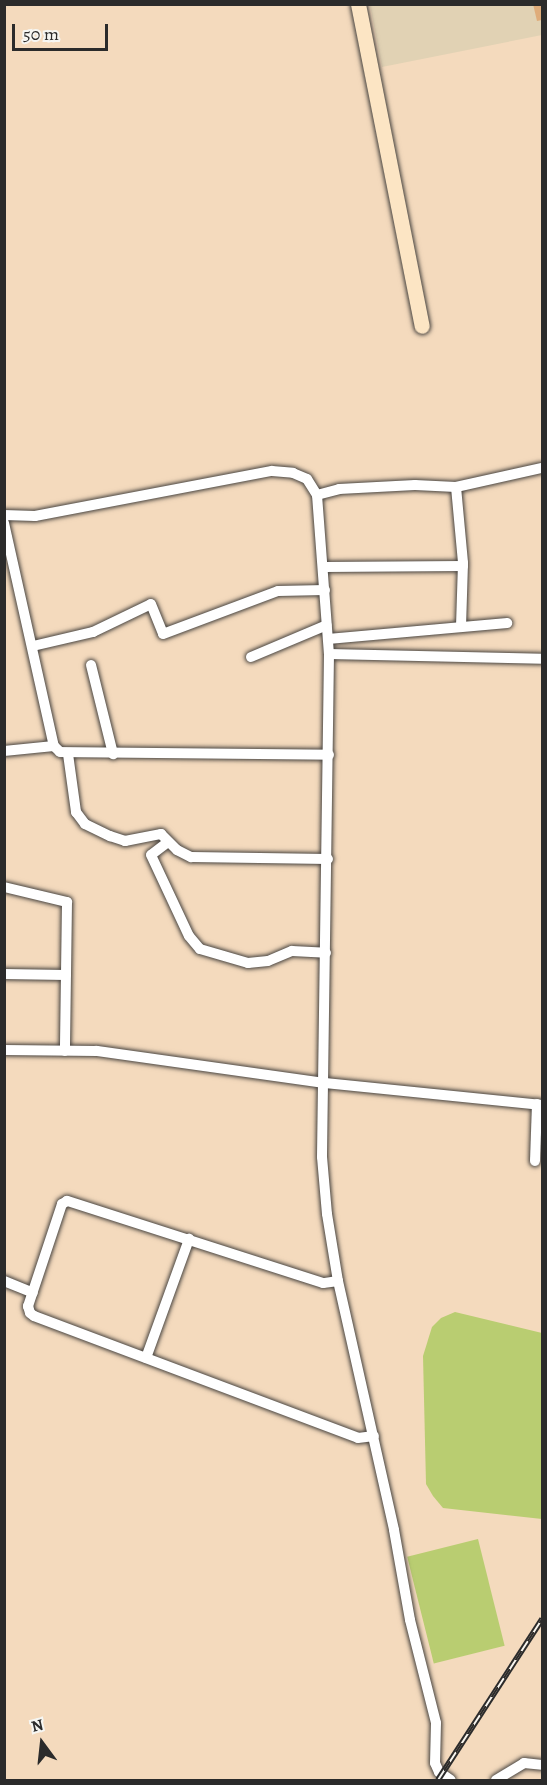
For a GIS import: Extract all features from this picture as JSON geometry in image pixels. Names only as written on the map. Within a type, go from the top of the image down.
[{"type":"street","points":[[358,4],[422,326]]},
{"type":"street","points":[[317,495],[339,489],[415,485],[456,487],[543,468]]},
{"type":"street","points":[[4,515],[35,516],[272,471],[293,473],[307,479],[317,495],[329,654],[325,1083],[322,1157],[327,1214],[338,1281],[374,1436],[410,1620],[436,1723],[435,1763],[439,1772],[451,1780]]},
{"type":"street","points":[[456,487],[463,566],[461,626]]},
{"type":"street","points":[[4,523],[9,566],[33,645],[54,746],[60,752],[68,754],[329,755]]},
{"type":"street","points":[[324,567],[463,566]]},
{"type":"street","points":[[33,645],[93,632],[151,604],[163,634],[278,591],[325,590]]},
{"type":"street","points":[[328,639],[507,623]]},
{"type":"street","points":[[251,657],[327,625]]},
{"type":"street","points":[[329,654],[543,659]]},
{"type":"street","points":[[91,665],[113,754]]},
{"type":"street","points":[[4,751],[54,746]]},
{"type":"street","points":[[68,754],[76,812],[85,824],[125,841],[161,834],[168,842],[191,857],[328,859]]},
{"type":"street","points":[[168,842],[151,855],[189,936],[200,949],[248,963],[268,961],[292,951],[326,953]]},
{"type":"street","points":[[4,887],[67,902],[65,1051]]},
{"type":"street","points":[[4,974],[66,975]]},
{"type":"street","points":[[4,1050],[97,1051],[325,1083],[540,1104],[535,1161]]},
{"type":"street","points":[[338,1281],[323,1283],[189,1239],[64,1202],[28,1306],[34,1316],[358,1438],[374,1436]]},
{"type":"street","points":[[146,1358],[189,1239]]},
{"type":"street","points":[[4,1281],[33,1293]]},
{"type":"street","points":[[496,1780],[524,1763],[543,1765]]},
{"type":"shaded area","points":[[370,5],[542,5],[542,35],[382,67]]},
{"type":"green space","points":[[455,1312],[542,1333],[542,1519],[443,1508],[426,1484],[423,1356],[432,1327],[441,1318]]},
{"type":"green space","points":[[478,1539],[505,1646],[434,1663],[407,1557]]},
{"type":"building","points":[[533,4],[542,4],[542,20],[537,21]]},
{"type":"railway","points":[[438,1780],[542,1619]]}]
